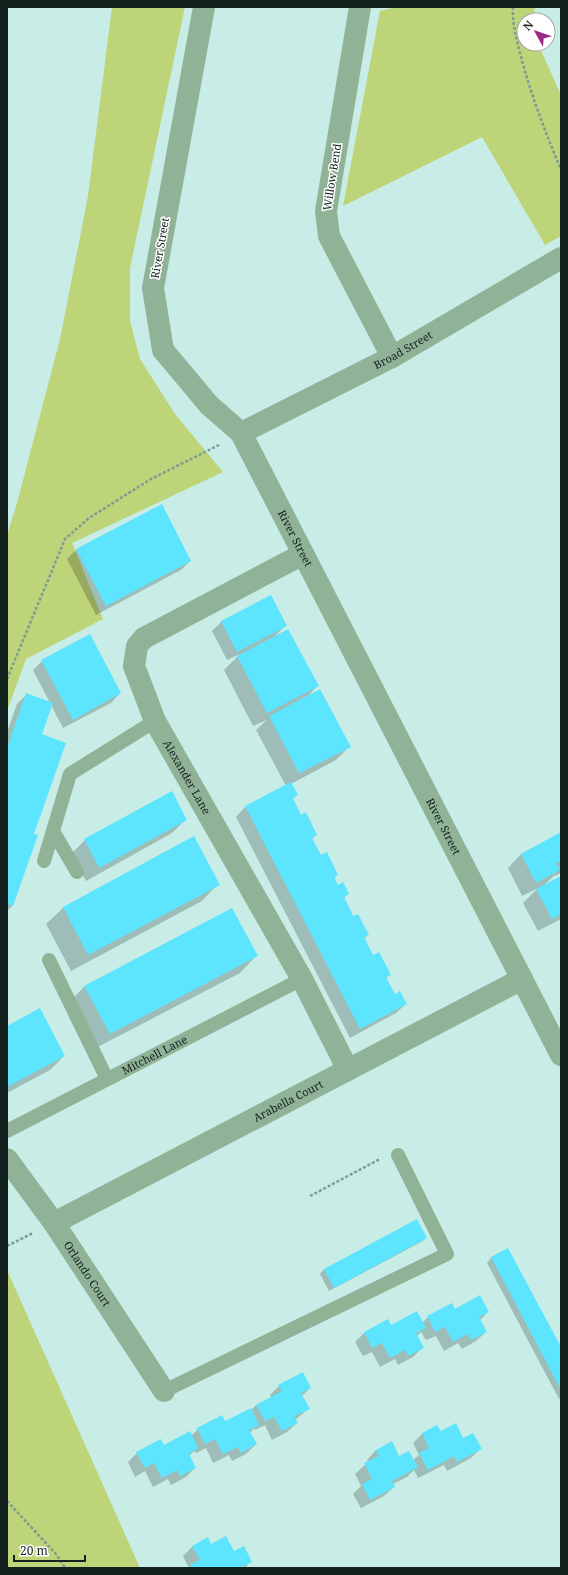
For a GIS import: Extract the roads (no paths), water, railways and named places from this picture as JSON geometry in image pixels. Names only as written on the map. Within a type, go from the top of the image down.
[{"type":"street","name":"River Street","points":[[204,7],[153,288],[163,350],[209,405],[241,433],[561,1055]]},
{"type":"street","name":"Willow Bend","points":[[360,7],[326,211],[329,236],[392,357]]},
{"type":"street","name":"Broad Street","points":[[241,433],[392,357],[561,258]]},
{"type":"street","name":"Alexander Lane","points":[[303,554],[144,638],[137,646],[134,666],[155,721],[302,979],[348,1070]]},
{"type":"street","name":"Arabella Court","points":[[54,1223],[522,979]]},
{"type":"street","name":"Orlando Court","points":[[7,1159],[54,1223],[164,1392]]},
{"type":"lane","points":[[44,861],[70,774],[155,721]]},
{"type":"lane","points":[[53,831],[77,872]]},
{"type":"lane","points":[[49,960],[107,1080]]},
{"type":"lane","name":"Mitchell Lane","points":[[7,1131],[302,979]]},
{"type":"lane","points":[[164,1392],[447,1254],[391,1155]]}]
